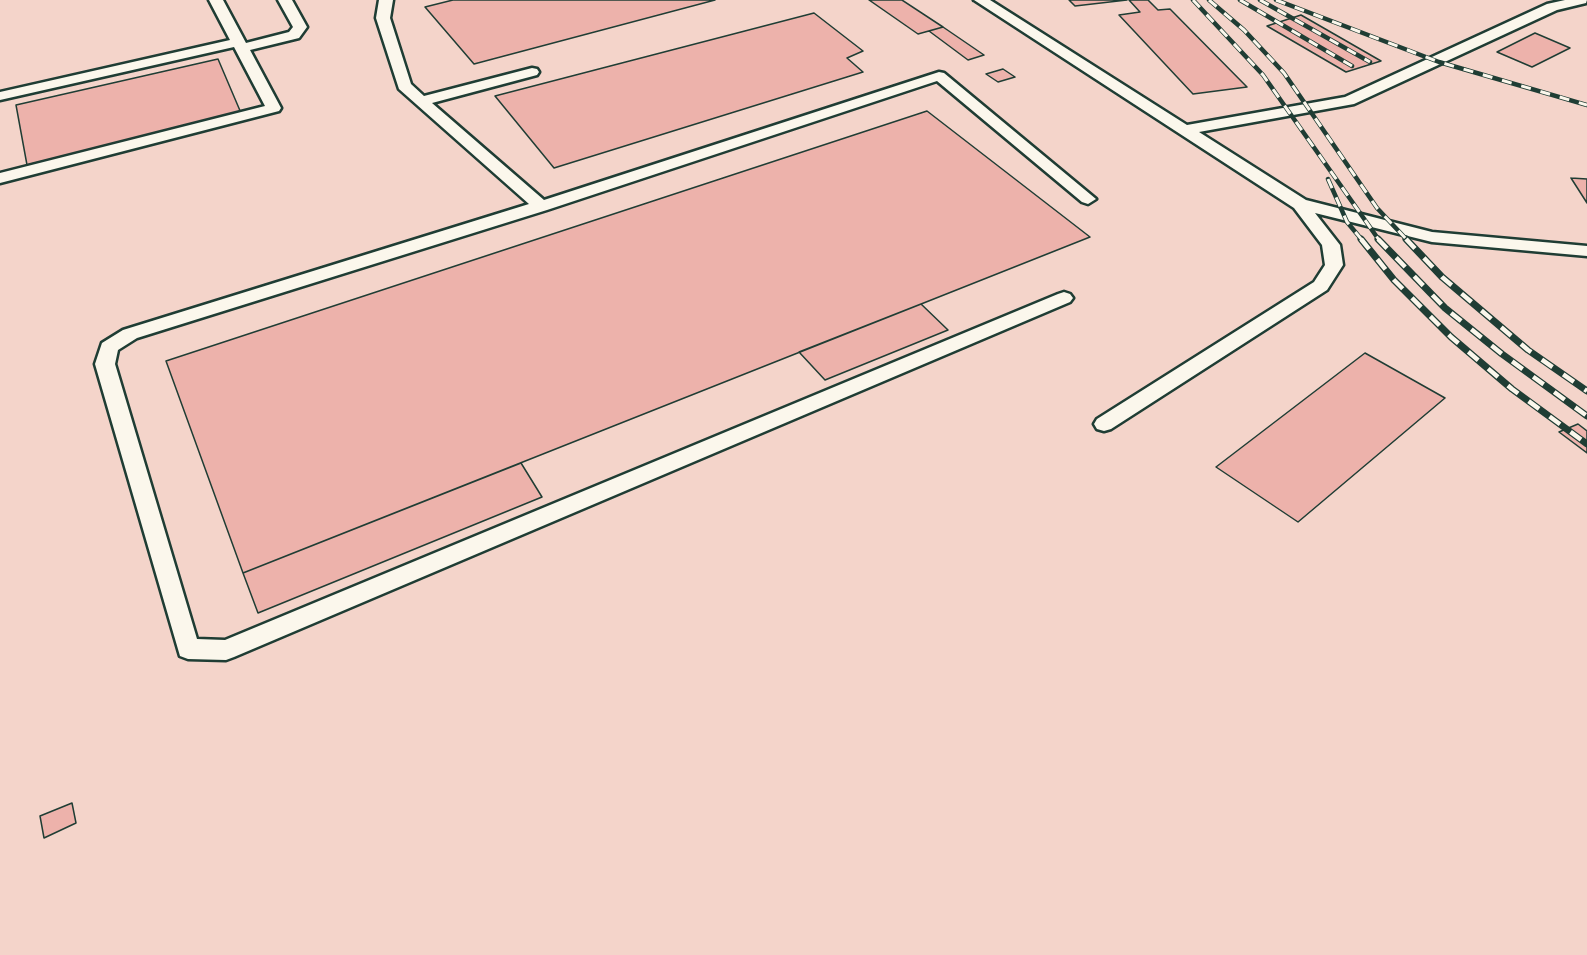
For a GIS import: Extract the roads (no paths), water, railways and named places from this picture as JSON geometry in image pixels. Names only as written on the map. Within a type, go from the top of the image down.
[{"type":"lane","points":[[0,178],[274,108],[216,0]]},
{"type":"lane","points":[[0,96],[294,35],[300,27],[285,0]]},
{"type":"lane","points":[[386,0],[383,18],[404,86],[541,206]]},
{"type":"lane","points":[[981,0],[1300,204],[1432,237],[1587,251]]},
{"type":"lane","points":[[1186,130],[1349,101],[1552,7],[1581,0]]},
{"type":"lane","points":[[421,101],[532,72]]},
{"type":"lane","points":[[1064,297],[226,650],[188,649],[105,364],[109,346],[130,334],[541,206],[939,76],[1088,199]]},
{"type":"lane","points":[[1104,424],[1321,286],[1334,266],[1331,245],[1300,204]]},
{"type":"railway","points":[[1193,0],[1263,75],[1379,240]]},
{"type":"railway","points":[[1209,0],[1244,30],[1284,73],[1377,208],[1407,240]]},
{"type":"railway","points":[[1240,0],[1352,66]]},
{"type":"railway","points":[[1260,0],[1370,62]]},
{"type":"railway","points":[[1276,0],[1439,62],[1587,105]]},
{"type":"railway","points":[[1328,179],[1347,222],[1362,240]]},
{"type":"railway","points":[[1361,239],[1394,280],[1451,337],[1512,389],[1587,444]]},
{"type":"railway","points":[[1378,239],[1445,308],[1502,354],[1587,416]]},
{"type":"railway","points":[[1406,239],[1442,277],[1528,350],[1587,391]]}]
